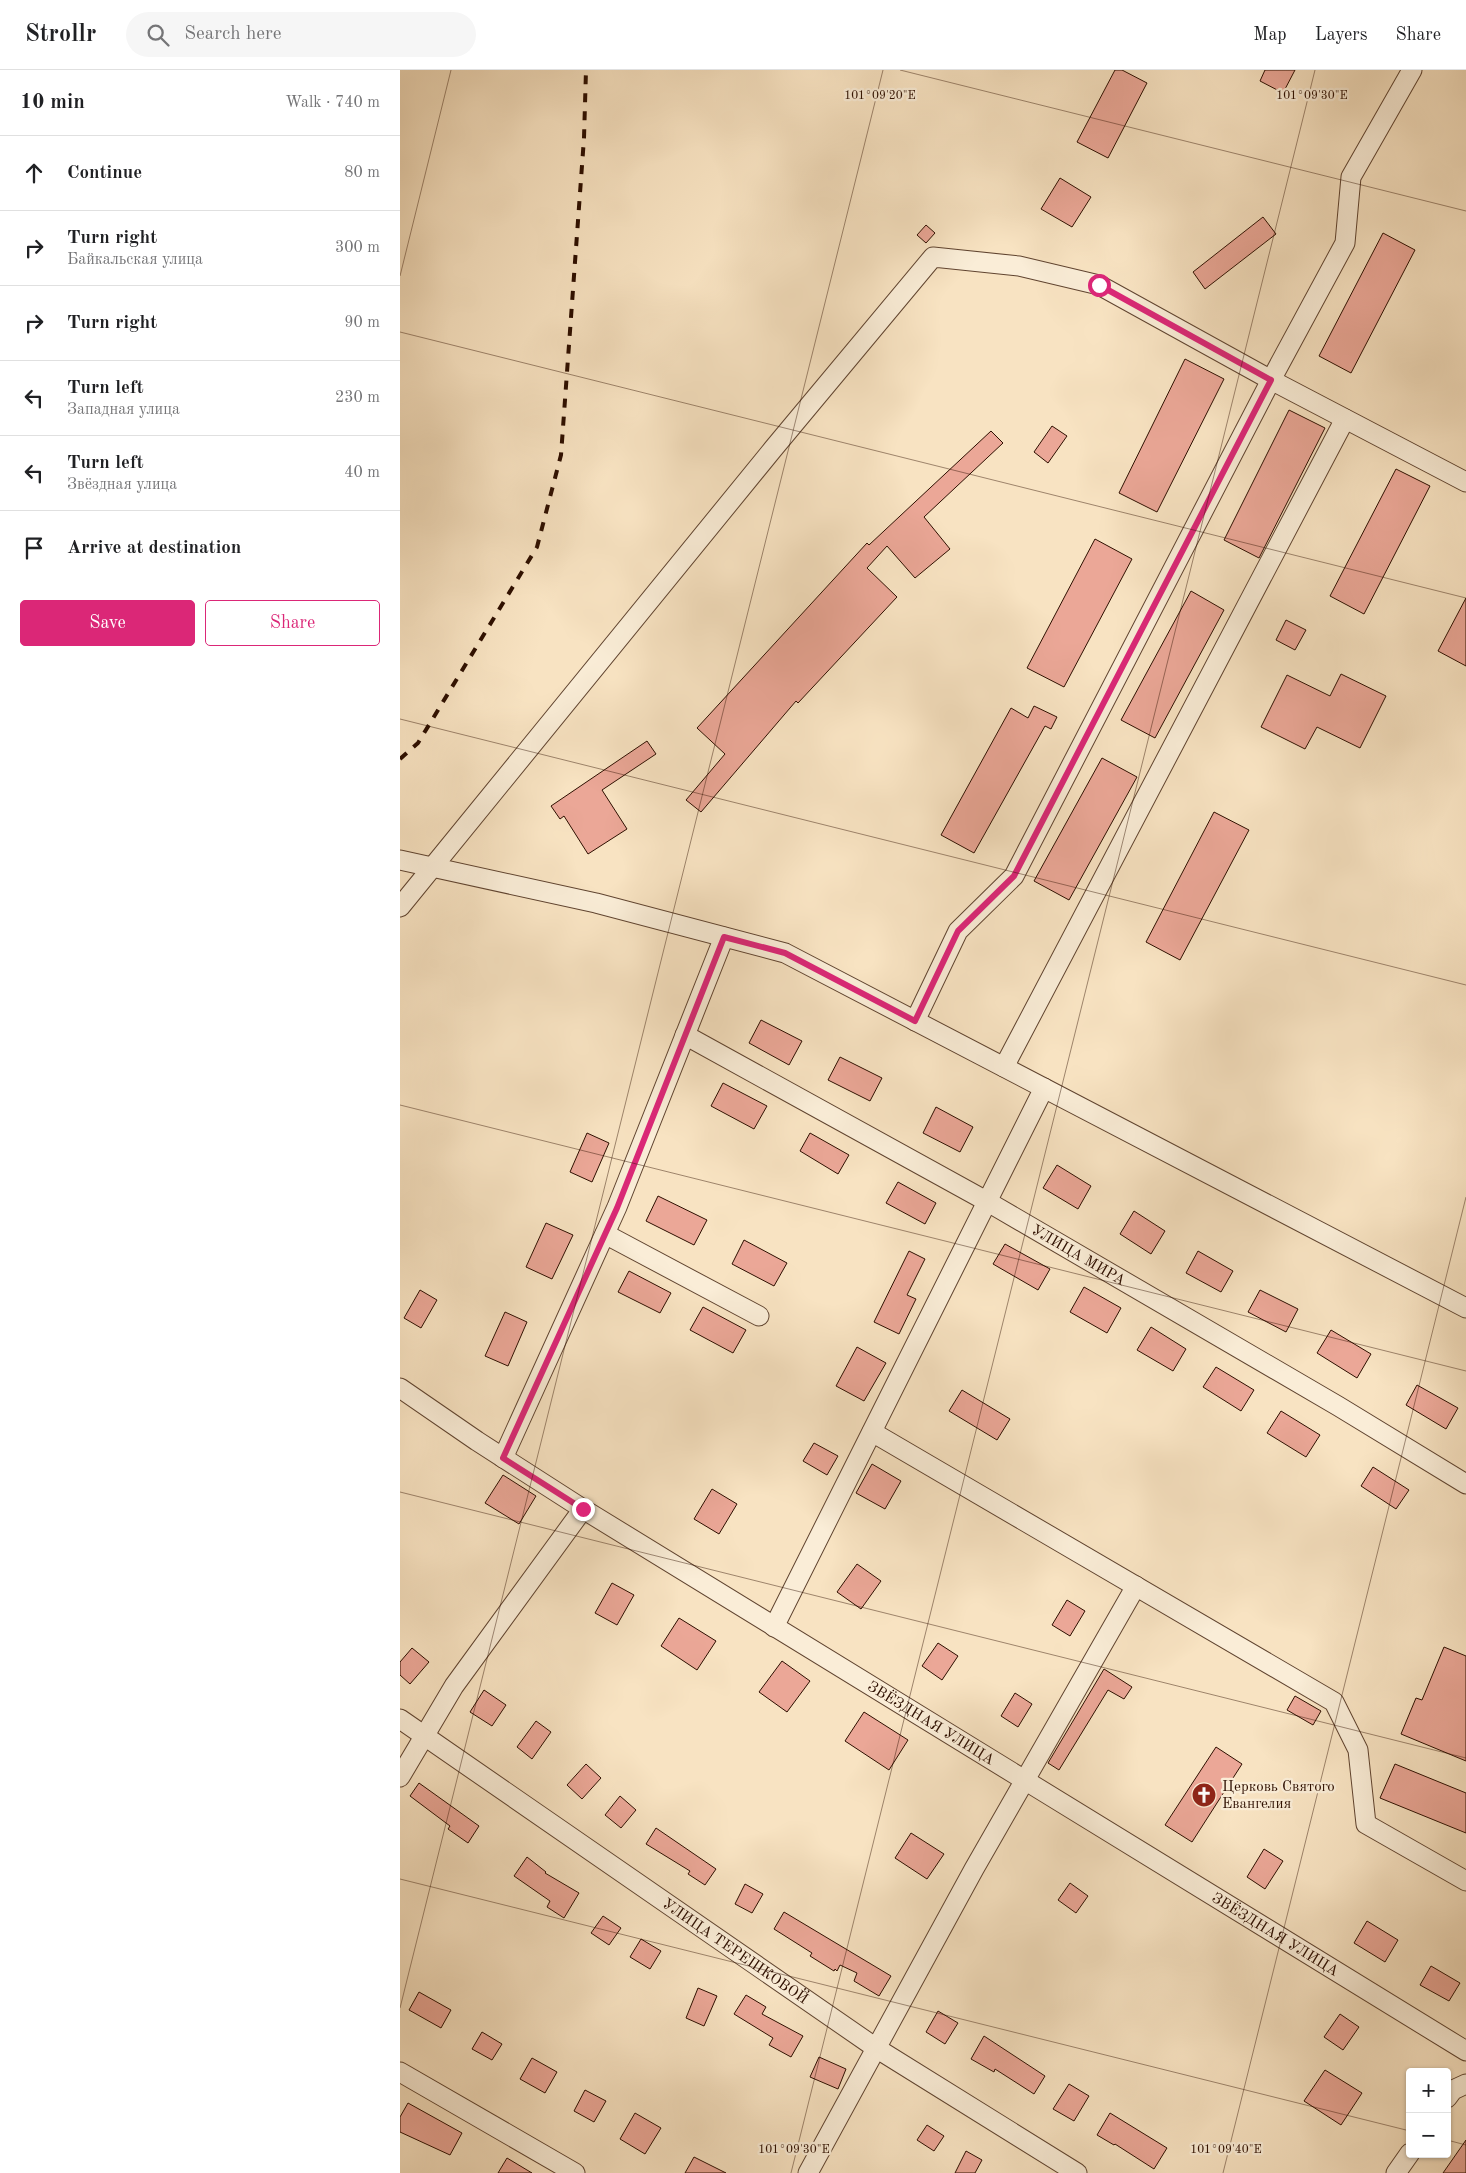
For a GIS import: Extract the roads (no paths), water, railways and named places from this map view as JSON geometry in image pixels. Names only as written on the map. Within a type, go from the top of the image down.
[{"type":"street","points":[[915,1021],[958,931],[1014,876],[1271,380],[1345,243],[1351,177],[1412,70]]},
{"type":"street","points":[[400,907],[933,257],[1019,266],[1099,285],[1271,380],[1466,482]]},
{"type":"street","points":[[1004,1067],[1345,419]]},
{"type":"street","points":[[400,860],[596,903],[785,953],[1466,1308]]},
{"type":"street","points":[[503,1458],[604,1234],[724,937]]},
{"type":"street","name":"УЛИЦА МИРА","points":[[685,1035],[988,1202],[1338,1406],[1466,1484]]},
{"type":"street","points":[[774,1627],[1044,1088]]},
{"type":"street","points":[[604,1234],[760,1316]]},
{"type":"street","name":"ЗВЁЗДНАЯ УЛИЦА","points":[[400,1388],[503,1458],[583,1509],[1466,2051]]},
{"type":"street","points":[[872,1432],[1334,1702],[1358,1750],[1366,1824],[1466,1881]]},
{"type":"street","points":[[400,1777],[454,1686],[583,1509]]},
{"type":"street","points":[[808,2173],[974,1869],[1136,1586]]},
{"type":"street","name":"УЛИЦА ТЕРЕШКОВОЙ","points":[[400,1719],[876,2048],[1077,2173]]},
{"type":"street","points":[[400,2072],[575,2173]]},
{"type":"street","points":[[1451,2093],[1466,2084]]},
{"type":"street","points":[[1396,2173],[1406,2158]]},
{"type":"railway","points":[[400,759],[418,743],[537,547],[561,455],[584,138],[586,70]]},
{"type":"place","name":"Церковь Святого Евангелия","points":[[1204,1795]]}]
